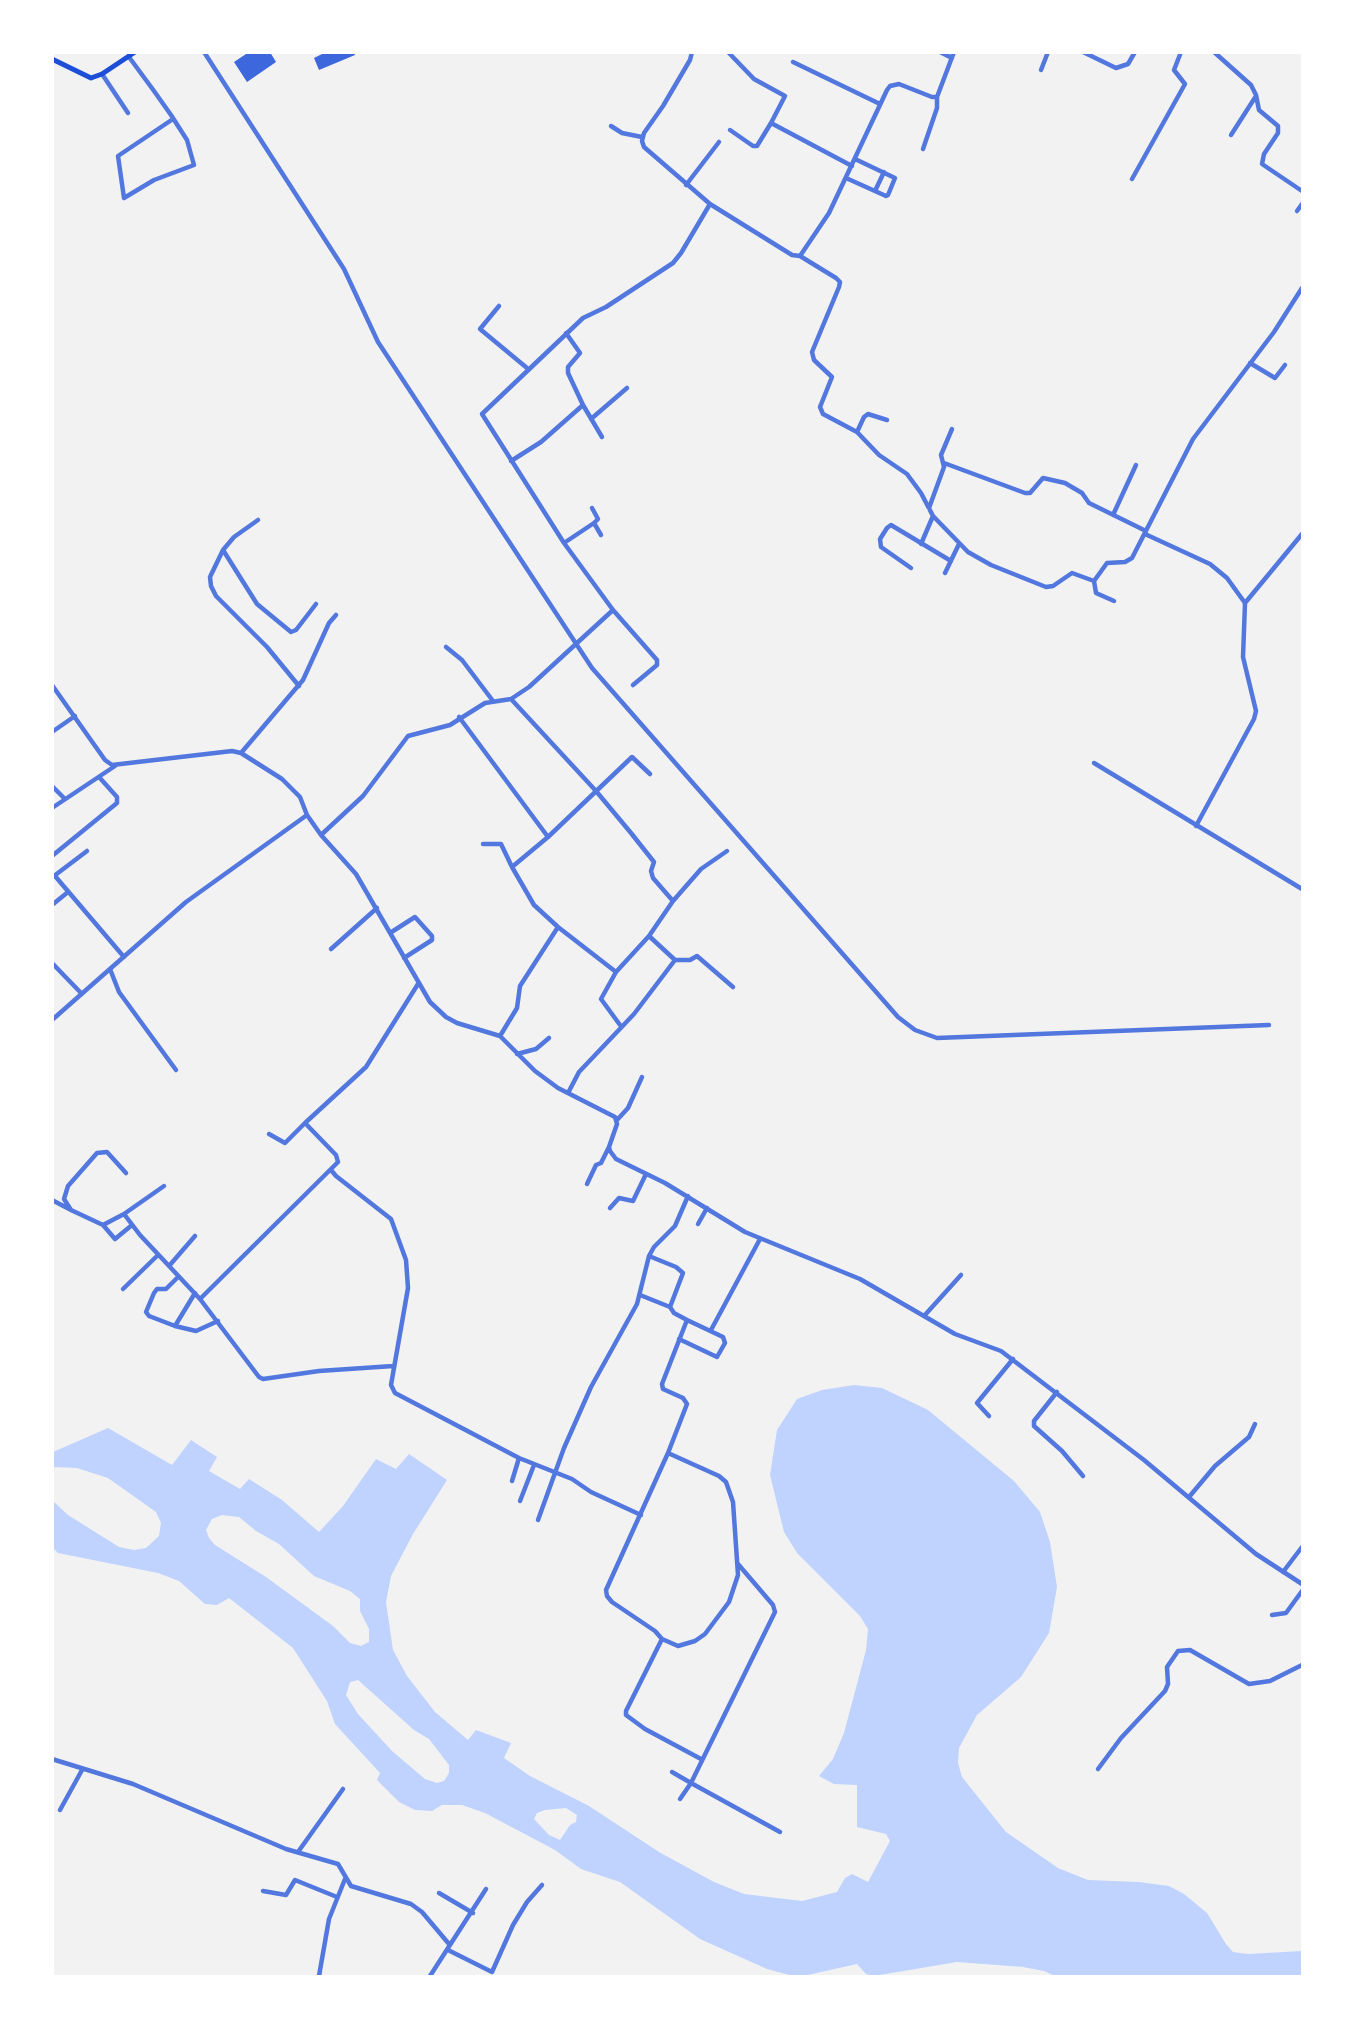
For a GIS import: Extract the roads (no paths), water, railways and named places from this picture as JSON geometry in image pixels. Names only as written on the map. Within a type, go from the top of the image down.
[{"type":"main road","points":[[52,59],[91,78],[102,74],[135,52]]},
{"type":"street","points":[[204,52],[344,269],[378,342],[592,668],[898,1017],[915,1030],[937,1038],[1269,1026]]},
{"type":"street","points":[[692,52],[663,106],[642,137],[644,147],[710,204],[839,282],[812,356],[832,377],[821,411],[823,414],[857,432],[878,455],[907,474],[933,516],[959,544],[990,565],[1046,587],[1053,586],[1072,573],[1094,581]]},
{"type":"street","points":[[923,149],[937,108],[937,97],[953,55],[940,52]]},
{"type":"street","points":[[1041,70],[1048,52]]},
{"type":"street","points":[[1083,52],[1116,68],[1122,68],[1128,64],[1135,52]]},
{"type":"street","points":[[1132,180],[1185,84],[1174,70],[1181,52]]},
{"type":"street","points":[[1214,52],[1251,85],[1259,110],[1279,129],[1264,154],[1262,164],[1303,191]]},
{"type":"street","points":[[729,53],[754,79],[785,96]]},
{"type":"street","points":[[129,57],[173,119],[187,140],[194,166],[154,180],[124,198],[118,156],[173,119]]},
{"type":"street","points":[[793,62],[880,104]]},
{"type":"street","points":[[102,74],[128,113]]},
{"type":"street","points":[[800,256],[826,218],[887,90],[895,84],[937,97]]},
{"type":"street","points":[[730,130],[757,146],[789,90]]},
{"type":"street","points":[[1231,135],[1256,95]]},
{"type":"street","points":[[771,123],[852,166]]},
{"type":"street","points":[[611,126],[622,133],[642,137]]},
{"type":"street","points":[[686,185],[719,142]]},
{"type":"street","points":[[846,178],[887,196],[895,180],[894,177],[855,159]]},
{"type":"street","points":[[875,191],[884,172]]},
{"type":"street","points":[[633,685],[658,663],[564,544],[482,414],[527,368],[583,318],[606,307],[673,263],[710,204]]},
{"type":"street","points":[[1297,211],[1303,204]]},
{"type":"street","points":[[1114,601],[1096,593],[1094,581],[1108,563],[1129,561],[1194,439],[1303,288]]},
{"type":"street","points":[[499,306],[480,329],[527,368]]},
{"type":"street","points":[[566,333],[580,353],[568,367],[568,373],[583,405],[603,436]]},
{"type":"street","points":[[1250,363],[1275,378],[1285,365]]},
{"type":"street","points":[[591,419],[627,388]]},
{"type":"street","points":[[511,461],[541,442],[583,405]]},
{"type":"street","points":[[857,432],[868,414],[887,420]]},
{"type":"street","points":[[928,509],[938,488],[944,463],[941,455],[952,429]]},
{"type":"street","points":[[944,463],[1025,493],[1032,491],[1043,478],[1065,483],[1082,493],[1089,503],[1210,564],[1227,578],[1245,603],[1243,657],[1256,711],[1196,826]]},
{"type":"street","points":[[1113,515],[1136,465]]},
{"type":"street","points":[[564,544],[598,519],[592,508]]},
{"type":"street","points":[[921,544],[933,516]]},
{"type":"street","points":[[258,520],[234,537],[223,550],[210,577],[211,586],[216,596],[267,647],[299,686]]},
{"type":"street","points":[[594,523],[601,535]]},
{"type":"street","points":[[911,568],[881,547],[880,540],[891,525],[951,561]]},
{"type":"street","points":[[1245,603],[1303,534]]},
{"type":"street","points":[[945,573],[959,544]]},
{"type":"street","points":[[223,550],[254,600],[276,622],[291,632],[296,630],[316,604]]},
{"type":"street","points":[[321,835],[363,796],[408,736],[450,725],[480,705],[511,699],[529,687],[614,610]]},
{"type":"street","points":[[241,753],[299,686],[336,615]]},
{"type":"street","points":[[446,648],[462,660],[493,701]]},
{"type":"street","points":[[52,685],[105,760],[116,765]]},
{"type":"street","points":[[511,699],[596,791],[654,862],[651,871],[653,878],[673,901]]},
{"type":"street","points":[[52,732],[75,716]]},
{"type":"street","points":[[459,718],[548,837]]},
{"type":"street","points":[[52,808],[116,765],[222,751],[241,753],[292,787],[300,797],[307,815],[321,835],[356,874],[430,1002],[446,1017],[500,1036],[535,1071],[617,1120]]},
{"type":"street","points":[[512,867],[548,837],[632,757],[650,774]]},
{"type":"street","points":[[1094,763],[1303,890]]},
{"type":"street","points":[[52,856],[117,803],[117,797],[99,777]]},
{"type":"street","points":[[52,786],[65,799]]},
{"type":"street","points":[[52,1020],[186,902],[307,815]]},
{"type":"street","points":[[484,844],[501,844],[534,905],[616,972]]},
{"type":"street","points":[[87,851],[54,875],[124,957]]},
{"type":"street","points":[[621,1025],[601,999],[616,972],[649,936],[673,901],[701,869],[727,851]]},
{"type":"street","points":[[52,905],[68,892]]},
{"type":"street","points":[[331,949],[377,908]]},
{"type":"street","points":[[390,933],[415,917],[432,936],[432,940],[404,958]]},
{"type":"street","points":[[500,1036],[517,1008],[520,986],[558,927]]},
{"type":"street","points":[[649,936],[675,960],[690,960],[697,956],[733,987]]},
{"type":"street","points":[[568,1093],[579,1072],[634,1014],[675,960]]},
{"type":"street","points":[[52,963],[82,994]]},
{"type":"street","points":[[110,969],[119,992],[176,1070]]},
{"type":"street","points":[[269,1134],[285,1143],[366,1067],[418,984]]},
{"type":"street","points":[[517,1054],[536,1049],[549,1038]]},
{"type":"street","points":[[587,1184],[596,1165],[601,1163],[617,1120],[628,1108],[642,1077]]},
{"type":"street","points":[[200,1299],[338,1162],[336,1155],[305,1123]]},
{"type":"street","points":[[609,1147],[616,1159],[688,1196],[735,1226],[760,1239],[860,1279],[955,1334],[993,1347],[1013,1359],[1189,1497],[1247,1547],[1303,1584]]},
{"type":"street","points":[[71,1210],[64,1199],[64,1192],[97,1153],[107,1152],[126,1172]]},
{"type":"street","points":[[331,1170],[391,1219],[406,1260],[408,1288],[391,1385],[395,1393],[519,1458],[556,1472],[641,1515]]},
{"type":"street","points":[[610,1208],[619,1198],[633,1201],[646,1174]]},
{"type":"street","points":[[103,1225],[164,1186]]},
{"type":"street","points":[[538,1520],[564,1448],[591,1387],[632,1316],[649,1256],[654,1247],[676,1226],[688,1196]]},
{"type":"street","points":[[52,1200],[103,1225],[115,1239],[132,1225]]},
{"type":"street","points":[[698,1224],[707,1208]]},
{"type":"street","points":[[124,1213],[158,1255],[195,1293],[263,1379],[319,1371],[394,1366]]},
{"type":"street","points":[[169,1266],[195,1236]]},
{"type":"street","points":[[711,1330],[760,1239]]},
{"type":"street","points":[[123,1289],[158,1255]]},
{"type":"street","points":[[649,1256],[676,1267],[683,1273],[670,1307]]},
{"type":"street","points":[[924,1316],[961,1275]]},
{"type":"street","points":[[178,1277],[166,1289],[157,1289],[146,1311],[154,1319],[196,1331],[218,1321]]},
{"type":"street","points":[[175,1326],[195,1293]]},
{"type":"street","points":[[640,1295],[670,1307],[674,1313],[711,1330],[725,1340],[717,1357],[679,1339]]},
{"type":"street","points":[[668,1453],[719,1476],[726,1482],[733,1502],[737,1563],[735,1589],[729,1602],[705,1634],[695,1641],[678,1646],[662,1639],[655,1631],[612,1602],[607,1596],[607,1590],[687,1404],[683,1398],[663,1389],[662,1384],[687,1320]]},
{"type":"street","points":[[989,1416],[976,1404],[1013,1359]]},
{"type":"street","points":[[1057,1392],[1034,1421],[1034,1426],[1055,1444],[1083,1476]]},
{"type":"street","points":[[1189,1497],[1215,1466],[1249,1437],[1255,1424]]},
{"type":"street","points":[[512,1481],[519,1458]]},
{"type":"street","points":[[520,1501],[534,1465]]},
{"type":"street","points":[[1283,1572],[1303,1547]]},
{"type":"street","points":[[680,1799],[691,1783],[775,1612],[773,1605],[737,1563]]},
{"type":"street","points":[[1272,1615],[1286,1613],[1303,1591]]},
{"type":"street","points":[[662,1639],[626,1715],[645,1729],[701,1759]]},
{"type":"street","points":[[1098,1769],[1121,1738],[1165,1691],[1168,1684],[1167,1667],[1178,1651],[1191,1650],[1249,1684],[1270,1681],[1303,1665]]},
{"type":"street","points":[[52,1759],[133,1784],[285,1849],[338,1864],[344,1870],[348,1883],[355,1888],[411,1904],[422,1912],[449,1944]]},
{"type":"street","points":[[61,1810],[82,1770]]},
{"type":"street","points":[[672,1772],[780,1832]]},
{"type":"street","points":[[298,1852],[343,1789]]},
{"type":"street","points":[[319,1976],[329,1919],[346,1878]]},
{"type":"street","points":[[263,1891],[286,1895],[295,1880],[337,1897]]},
{"type":"street","points":[[448,1950],[492,1972],[513,1925],[527,1902],[542,1885]]},
{"type":"street","points":[[430,1976],[486,1889]]},
{"type":"street","points":[[439,1893],[473,1913]]},
{"type":"water","points":[[854,1385],[882,1388],[928,1410],[1014,1481],[1040,1512],[1050,1542],[1057,1587],[1049,1633],[1021,1677],[977,1715],[959,1748],[958,1763],[962,1777],[1006,1832],[1058,1868],[1088,1880],[1169,1886],[1184,1894],[1207,1913],[1233,1952],[1248,1954],[1302,1951],[1302,1976],[1055,1976],[1023,1967],[957,1962],[874,1976],[866,1974],[857,1964],[803,1976],[767,1969],[700,1939],[620,1882],[581,1869],[555,1850],[485,1813],[462,1805],[442,1805],[432,1811],[415,1810],[399,1802],[377,1780],[380,1773],[335,1724],[327,1701],[293,1648],[229,1598],[217,1605],[205,1604],[179,1581],[158,1573],[58,1553],[53,1548],[53,1501],[68,1515],[119,1547],[134,1550],[146,1548],[159,1536],[161,1523],[156,1512],[108,1478],[77,1468],[53,1467],[53,1452],[108,1428],[172,1465],[191,1440],[217,1457],[209,1471],[240,1489],[249,1479],[282,1500],[319,1532],[343,1506],[376,1459],[396,1469],[409,1454],[447,1480],[413,1534],[391,1576],[386,1602],[393,1650],[407,1676],[435,1712],[468,1740],[476,1730],[511,1743],[504,1758],[530,1776],[589,1806],[659,1852],[714,1882],[744,1894],[802,1901],[837,1892],[845,1878],[852,1874],[868,1882],[890,1841],[886,1834],[857,1827],[857,1785],[834,1784],[819,1776],[833,1759],[844,1733],[866,1650],[868,1629],[860,1616],[797,1553],[784,1532],[770,1475],[777,1430],[797,1399],[822,1390]],"holes":[[[222,1515],[239,1517],[279,1544],[314,1576],[350,1591],[360,1599],[360,1611],[369,1629],[369,1642],[361,1646],[350,1643],[333,1626],[266,1577],[215,1545],[206,1530],[212,1519]],[[358,1680],[414,1730],[429,1739],[449,1765],[449,1773],[444,1781],[437,1783],[425,1779],[392,1751],[358,1714],[346,1695],[350,1682]],[[566,1808],[577,1815],[576,1822],[570,1825],[560,1840],[549,1835],[534,1819],[537,1813]]]}]
